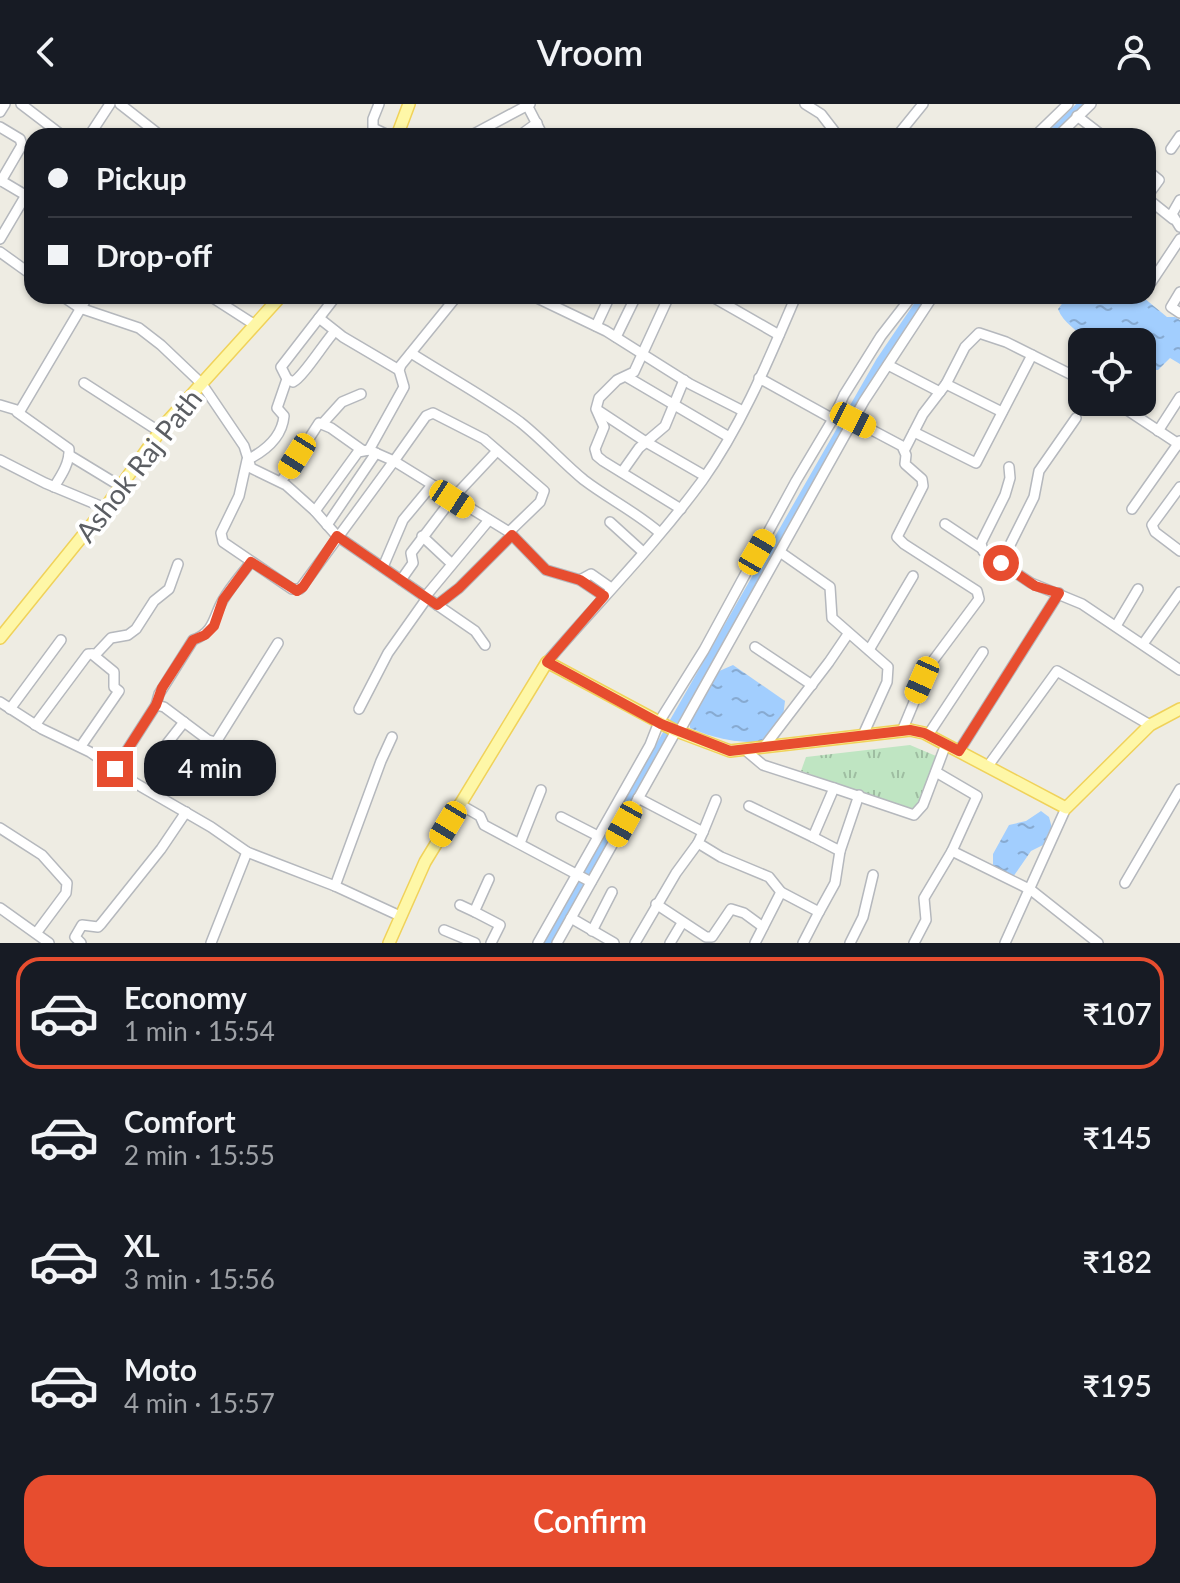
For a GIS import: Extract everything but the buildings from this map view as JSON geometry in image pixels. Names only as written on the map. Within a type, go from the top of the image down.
[{"type":"main road","points":[[400,128],[409,104]]},
{"type":"main road","name":"Ashok Raj Path","points":[[0,638],[105,508],[160,432],[274,304]]},
{"type":"main road","points":[[389,943],[420,870],[547,662],[660,723],[730,751],[910,730],[946,744],[1066,808],[1150,725],[1180,709]]},
{"type":"street","points":[[0,112],[5,104]]},
{"type":"street","points":[[21,104],[52,128]]},
{"type":"street","points":[[94,128],[110,104]]},
{"type":"street","points":[[120,104],[151,128]]},
{"type":"street","points":[[373,128],[379,104]]},
{"type":"street","points":[[805,104],[821,114],[832,128]]},
{"type":"street","points":[[904,128],[923,104]]},
{"type":"street","points":[[1043,128],[1068,104]]},
{"type":"street","points":[[1066,128],[1091,104]]},
{"type":"street","points":[[485,128],[529,105],[539,128]]},
{"type":"street","points":[[1077,116],[1093,128]]},
{"type":"street","points":[[530,128],[537,123]]},
{"type":"street","points":[[0,127],[20,139],[22,145],[0,180],[24,194]]},
{"type":"street","points":[[1171,149],[1180,136]]},
{"type":"street","points":[[1177,223],[1172,214],[1180,200]]},
{"type":"street","points":[[0,239],[24,204]]},
{"type":"street","points":[[1156,204],[1177,223]]},
{"type":"street","points":[[1156,275],[1180,239]]},
{"type":"street","points":[[0,252],[24,269]]},
{"type":"street","points":[[1180,292],[1171,307],[1180,313]]},
{"type":"street","points":[[74,304],[139,328],[161,345],[202,384],[244,446],[251,468],[281,482],[315,511],[337,536],[475,631],[485,645]]},
{"type":"street","points":[[17,412],[83,304]]},
{"type":"street","points":[[222,304],[255,325]]},
{"type":"street","points":[[330,304],[281,367],[287,379],[293,382],[300,378],[335,331]]},
{"type":"street","points":[[399,370],[451,304]]},
{"type":"street","points":[[550,304],[616,337],[684,380],[743,411]]},
{"type":"street","points":[[596,326],[606,304]]},
{"type":"street","points":[[616,337],[632,304]]},
{"type":"street","points":[[665,304],[634,372],[617,380],[603,393],[596,409],[604,427],[595,452],[681,509]]},
{"type":"street","points":[[725,304],[779,335]]},
{"type":"street","points":[[547,662],[681,509],[705,476],[743,411],[793,304]]},
{"type":"street","points":[[557,943],[571,918],[598,836],[844,395],[903,304]]},
{"type":"street","points":[[538,943],[638,798],[853,420],[928,304]]},
{"type":"street","points":[[319,318],[399,370],[404,387],[327,525]]},
{"type":"street","points":[[902,731],[929,666],[979,599],[977,591],[897,537],[923,483],[905,464],[905,449],[965,347],[979,333],[1068,373]]},
{"type":"street","points":[[411,353],[506,412],[533,432],[583,479],[638,514],[660,533]]},
{"type":"street","points":[[914,432],[976,463],[1032,355]]},
{"type":"street","points":[[888,365],[1002,412]]},
{"type":"street","points":[[627,377],[729,437]]},
{"type":"street","points":[[759,378],[833,419]]},
{"type":"street","points":[[287,379],[278,403],[284,424],[271,444],[247,460],[239,496],[221,538],[251,562],[297,591],[303,587],[429,413],[475,433],[529,476],[544,494],[459,588],[437,605]]},
{"type":"street","points":[[622,472],[646,442],[661,431],[684,380]]},
{"type":"street","points":[[84,383],[160,432]]},
{"type":"street","points":[[281,482],[319,423],[323,423],[342,402],[361,394]]},
{"type":"street","points":[[1158,431],[1180,397]]},
{"type":"street","points":[[0,405],[17,412],[68,447],[69,455],[54,487]]},
{"type":"street","points":[[596,409],[705,476]]},
{"type":"street","points":[[1132,509],[1179,443],[1136,416]]},
{"type":"street","points":[[1001,563],[1034,497],[1037,476],[1076,418]]},
{"type":"street","points":[[853,420],[905,449]]},
{"type":"street","points":[[323,423],[369,451],[394,461],[510,533],[546,570],[580,580],[591,574],[607,592]]},
{"type":"street","points":[[315,511],[369,451]]},
{"type":"street","points":[[401,580],[413,563],[411,553],[422,536],[497,451]]},
{"type":"street","points":[[69,455],[120,486]]},
{"type":"street","points":[[0,460],[105,508]]},
{"type":"street","points":[[981,548],[1009,486],[1009,467]]},
{"type":"street","points":[[383,567],[403,520],[432,485]]},
{"type":"street","points":[[1180,487],[1152,525],[1155,532],[1180,551]]},
{"type":"street","points":[[359,709],[388,653],[426,598],[489,520]]},
{"type":"street","points":[[610,522],[643,552]]},
{"type":"street","points":[[945,524],[1035,586],[1082,604],[1180,670]]},
{"type":"street","points":[[422,536],[452,564]]},
{"type":"street","points":[[780,552],[830,587],[832,618],[883,661],[889,674],[863,735]]},
{"type":"street","points":[[115,769],[193,640],[205,635],[214,626],[223,600],[251,562]]},
{"type":"street","points":[[35,725],[88,654],[96,654],[111,638],[128,635],[136,629],[154,601],[169,589],[178,564]]},
{"type":"street","points":[[869,650],[913,576]]},
{"type":"street","points":[[1116,626],[1138,589]]},
{"type":"street","points":[[1143,644],[1180,592]]},
{"type":"street","points":[[959,751],[1059,593]]},
{"type":"street","points":[[764,747],[848,634]]},
{"type":"street","points":[[10,709],[61,640]]},
{"type":"street","points":[[156,705],[164,707],[208,740],[216,742],[278,643]]},
{"type":"street","points":[[755,647],[812,685]]},
{"type":"street","points":[[928,735],[983,652]]},
{"type":"street","points":[[81,746],[119,691],[114,687],[114,672],[92,654]]},
{"type":"street","points":[[988,766],[1057,671],[1150,725]]},
{"type":"street","points":[[0,702],[35,725],[81,746],[247,852],[335,886],[400,916]]},
{"type":"street","points":[[158,755],[184,722]]},
{"type":"street","points":[[335,886],[392,737]]},
{"type":"street","points":[[744,749],[763,765],[914,815],[923,805],[946,744]]},
{"type":"street","points":[[914,943],[926,920],[924,898],[952,851],[977,796],[936,772]]},
{"type":"street","points":[[813,837],[834,788]]},
{"type":"street","points":[[1125,883],[1180,789]]},
{"type":"street","points":[[520,843],[541,790]]},
{"type":"street","points":[[803,943],[835,883],[840,851],[859,795]]},
{"type":"street","points":[[638,798],[703,832]]},
{"type":"street","points":[[635,943],[656,904],[698,843],[716,800]]},
{"type":"street","points":[[459,804],[480,816],[484,825],[584,878]]},
{"type":"street","points":[[749,806],[840,851]]},
{"type":"street","points":[[1005,943],[1066,808]]},
{"type":"street","points":[[81,943],[75,937],[82,925],[98,927],[101,924],[161,849],[186,812]]},
{"type":"street","points":[[561,817],[598,836]]},
{"type":"street","points":[[0,828],[42,855],[67,883],[66,893],[37,932]]},
{"type":"street","points":[[698,843],[721,857],[769,877],[781,892],[819,912]]},
{"type":"street","points":[[952,851],[1031,890],[1098,943]]},
{"type":"street","points":[[211,943],[247,852]]},
{"type":"street","points":[[850,943],[863,917],[873,875]]},
{"type":"street","points":[[475,912],[489,879]]},
{"type":"street","points":[[592,931],[612,892]]},
{"type":"street","points":[[755,943],[781,892]]},
{"type":"street","points":[[656,904],[706,937],[712,937],[731,909],[744,913],[763,927]]},
{"type":"street","points":[[460,905],[500,925],[491,943]]},
{"type":"street","points":[[0,908],[49,943]]},
{"type":"street","points":[[571,918],[614,943]]},
{"type":"street","points":[[670,943],[682,923]]},
{"type":"street","points":[[444,930],[475,943]]},
{"type":"green space","points":[[910,745],[936,756],[921,800],[912,811],[801,771],[806,757]]},
{"type":"water","points":[[1062,304],[1151,304],[1167,317],[1180,320],[1180,364],[1170,358],[1156,370],[1156,328],[1073,328],[1058,309]]},
{"type":"water","points":[[733,665],[785,701],[783,717],[764,742],[726,740],[690,728],[690,719],[717,672]]},
{"type":"water","points":[[1041,811],[1049,817],[1052,828],[1043,845],[1031,851],[1013,877],[993,865],[993,854],[1009,825],[1026,821]]},
{"type":"waterway","points":[[1057,128],[1082,104]]},
{"type":"waterway","points":[[547,943],[880,361],[919,304]]},
{"type":"route","points":[[115,769],[193,640],[201,638],[214,626],[223,600],[251,562],[297,591],[303,587],[337,536],[437,605],[459,588],[512,535],[541,567],[560,576],[580,580],[604,596],[547,662],[661,724],[730,751],[910,730],[924,733],[959,751],[1059,593],[1035,586],[1001,563]]}]
